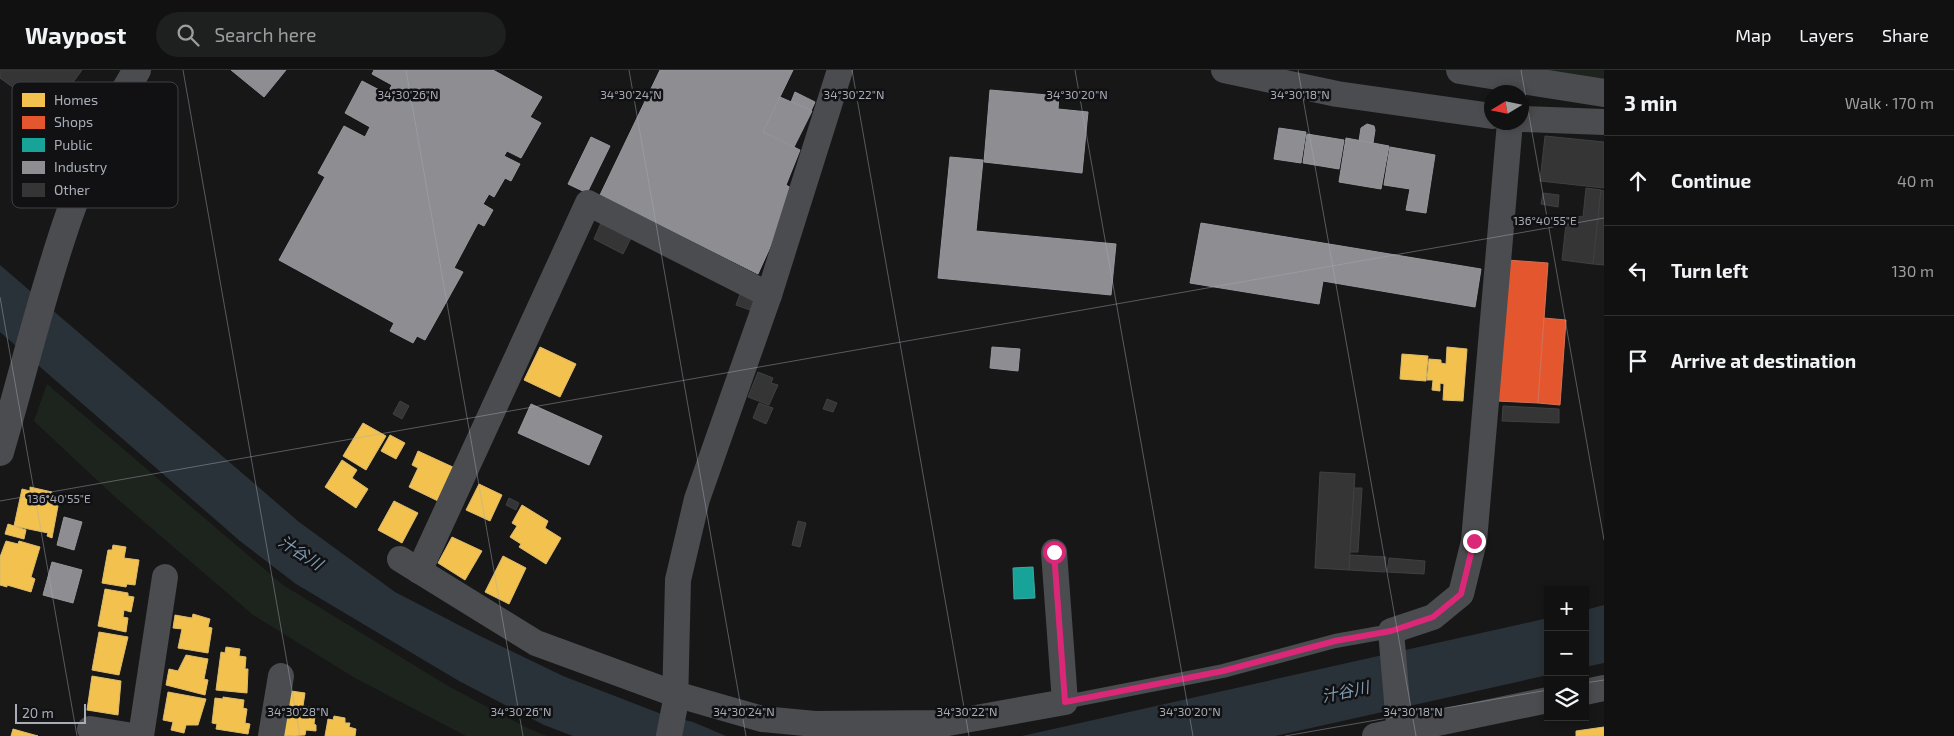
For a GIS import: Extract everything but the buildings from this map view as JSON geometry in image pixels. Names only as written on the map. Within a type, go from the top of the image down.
[{"type":"street","points":[[132,82],[138,70]]},
{"type":"street","points":[[669,736],[675,699],[678,580],[697,499],[769,295],[840,70]]},
{"type":"street","points":[[1224,70],[1337,94],[1484,115]]},
{"type":"street","points":[[1460,70],[1604,93]]},
{"type":"street","points":[[1529,119],[1604,122]]},
{"type":"street","points":[[1509,130],[1474,541],[1461,594],[1433,617],[1391,639],[1393,732],[1544,701]]},
{"type":"street","points":[[769,295],[588,203],[409,565],[536,643],[675,699],[762,719],[815,724],[948,723],[1065,702],[1054,552]]},
{"type":"street","points":[[0,452],[50,279],[73,208]]},
{"type":"street","points":[[141,736],[165,577]]},
{"type":"street","points":[[271,736],[280,676]]},
{"type":"street","points":[[1589,691],[1604,688]]},
{"type":"street","points":[[90,729],[133,736]]},
{"type":"lane","points":[[1065,702],[1223,671],[1335,641],[1391,639]]},
{"type":"shaded area","points":[[1499,70],[1604,70],[1604,90]]},
{"type":"shaded area","points":[[47,384],[283,585],[448,686],[529,729],[547,736],[466,736],[355,678],[253,615],[114,496],[34,421]]},
{"type":"water","name":"汁谷川","points":[[0,265],[299,522],[395,592],[563,676],[664,715],[693,722],[726,736],[573,736],[544,725],[459,681],[296,584],[240,541],[0,332]]},
{"type":"water","points":[[1604,605],[1604,663],[1589,666],[1589,631],[1589,609]]},
{"type":"water","name":"汁谷川","points":[[1544,619],[1544,676],[1275,736],[1022,736]]},
{"type":"route","points":[[1054,552],[1065,702],[1223,671],[1335,641],[1391,631],[1433,617],[1461,594],[1474,541]]}]
